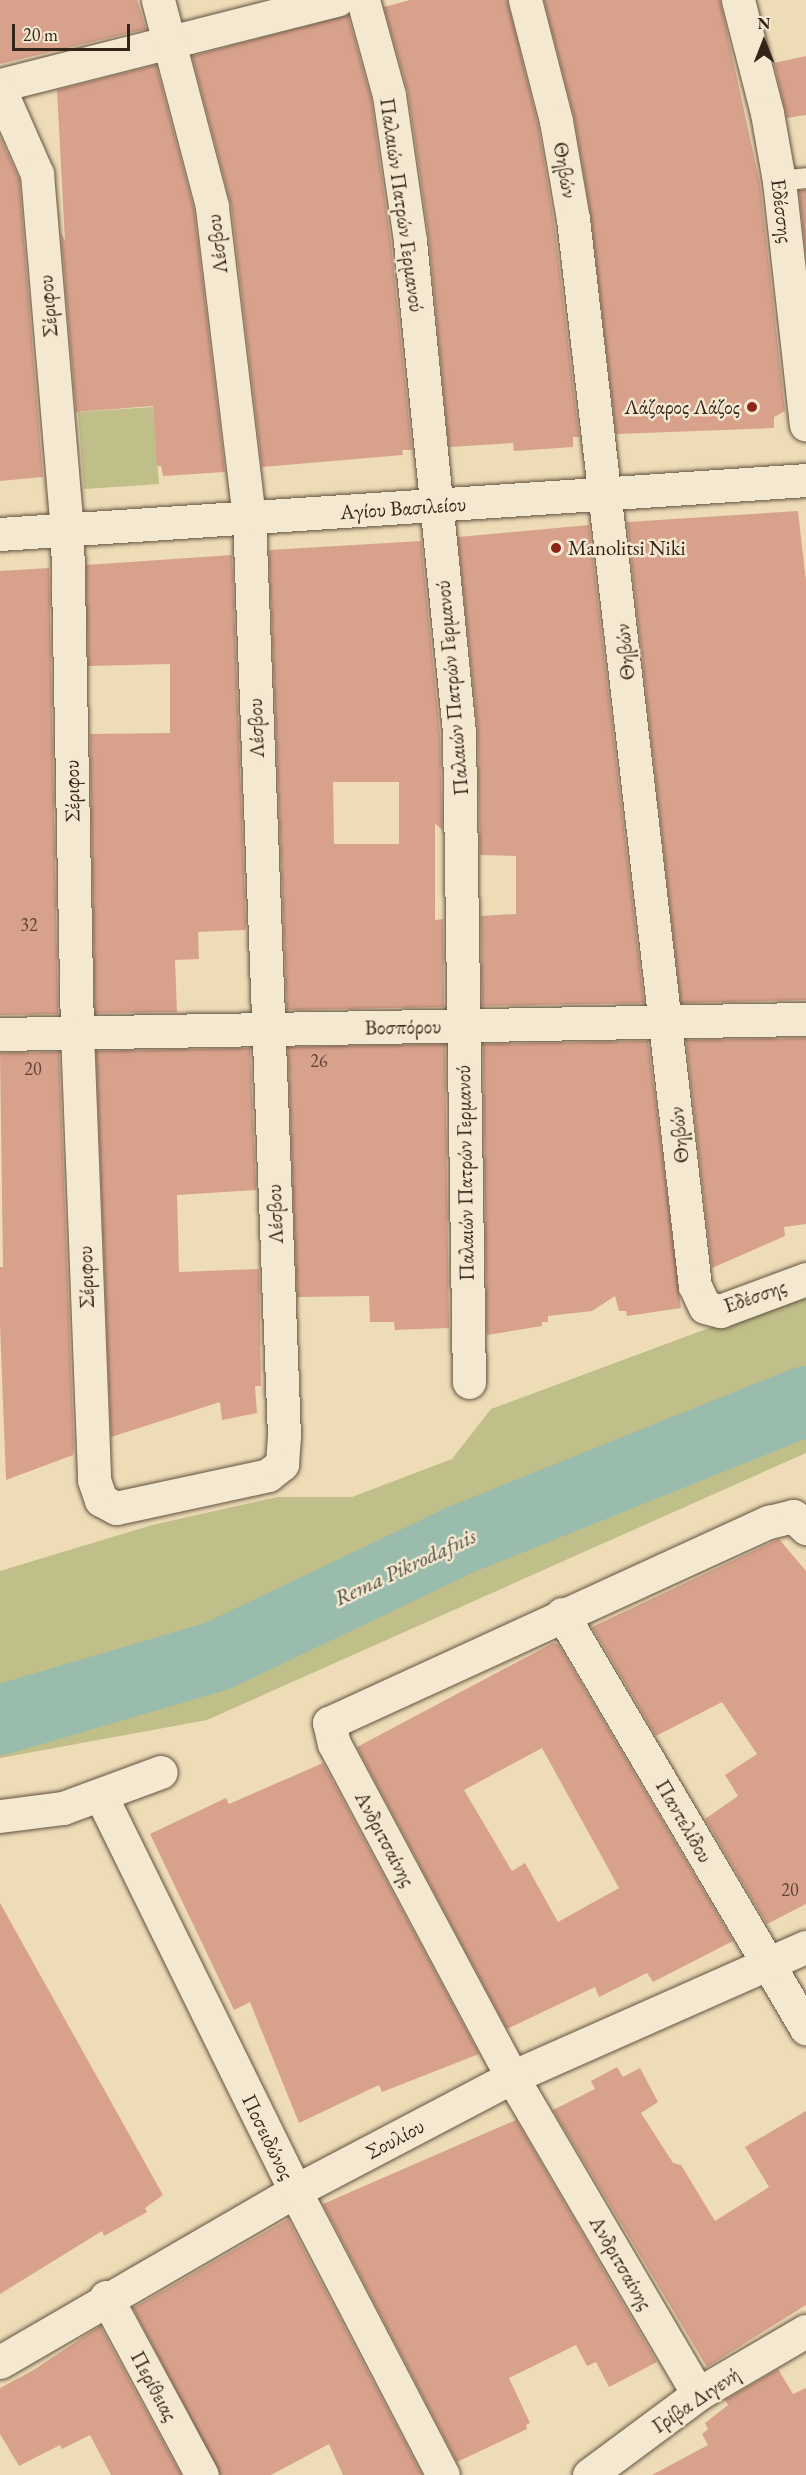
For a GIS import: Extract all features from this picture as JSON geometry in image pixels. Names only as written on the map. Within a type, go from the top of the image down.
[{"type":"street","name":"Λέσβου","points":[[101,1500],[116,1508],[268,1475],[282,1464],[284,1436],[249,518],[212,206],[158,0]]},
{"type":"street","points":[[0,85],[170,39],[337,0]]},
{"type":"street","name":"Παλαιών Πατρών Γερμανού","points":[[363,0],[389,95],[410,241],[461,768],[462,1026],[469,1382]]},
{"type":"street","name":"Θηβών","points":[[525,0],[556,121],[573,219],[607,494],[695,1286],[705,1307]]},
{"type":"street","name":"Εδέσσης","points":[[738,0],[760,80],[793,180],[806,425]]},
{"type":"street","name":"Σέριφου","points":[[0,90],[37,174],[67,530],[77,1032],[93,1480],[101,1500]]},
{"type":"street","name":"Αγίου Βασιλείου","points":[[0,534],[806,480]]},
{"type":"street","name":"Βοσπόρου","points":[[0,1034],[806,1019]]},
{"type":"street","name":"Εδέσσης","points":[[705,1307],[720,1311],[806,1279]]},
{"type":"street","name":"Ανδριτσαίνης","points":[[698,2394],[512,2077],[334,1744],[329,1723],[562,1614],[769,1522],[800,1522]]},
{"type":"street","name":"Παντελίδου","points":[[562,1614],[806,2028]]},
{"type":"street","points":[[0,1816],[63,1808],[101,1796],[161,1772]]},
{"type":"street","name":"Ποσειδώνος","points":[[101,1796],[295,2191],[443,2475]]},
{"type":"street","name":"Σουλίου","points":[[0,2362],[106,2297],[295,2191],[512,2077],[806,1947]]},
{"type":"street","name":"Περίθειας","points":[[106,2297],[202,2475]]},
{"type":"street","name":"Γρίβα Διγενή","points":[[589,2475],[698,2394],[806,2331]]},
{"type":"shaded area","points":[[153,407],[159,484],[84,489],[78,412]]},
{"type":"shaded area","points":[[806,1292],[806,1453],[207,1720],[0,1758],[0,1571],[152,1525],[277,1497],[352,1497],[452,1459],[491,1409]]},
{"type":"building","points":[[0,0],[137,0],[146,29],[0,64]]},
{"type":"building","points":[[410,0],[507,0],[538,125],[554,222],[579,437],[573,437],[573,447],[514,451],[513,443],[449,447],[429,238],[408,92],[384,7]]},
{"type":"building","points":[[544,0],[720,0],[760,184],[785,411],[774,417],[774,428],[616,434],[591,216],[574,116]]},
{"type":"building","points":[[348,15],[371,99],[391,243],[412,450],[402,450],[403,455],[262,467],[231,204],[192,56]]},
{"type":"building","points":[[806,56],[806,115],[787,118],[774,63]]},
{"type":"building","points":[[156,65],[194,210],[225,472],[163,476],[161,466],[157,466],[153,406],[76,412],[61,233],[65,241],[57,90]]},
{"type":"building","points":[[0,137],[19,179],[43,477],[0,481]]},
{"type":"building","points":[[806,190],[806,255],[799,191]]},
{"type":"building","points":[[798,511],[806,581],[806,1000],[681,1003],[627,522]]},
{"type":"building","points":[[589,525],[644,1003],[482,1006],[481,916],[516,914],[516,856],[480,855],[478,731],[458,537]]},
{"type":"building","points":[[421,541],[440,734],[442,829],[435,824],[435,920],[443,919],[444,1007],[287,1010],[269,550]],"holes":[[[333,782],[399,782],[399,844],[334,844]]]},
{"type":"building","points":[[232,555],[246,930],[198,932],[199,959],[175,960],[177,1012],[95,1013],[90,734],[170,733],[170,664],[88,666],[86,565]]},
{"type":"building","points":[[49,568],[58,1014],[0,1015],[0,571]]},
{"type":"building","points":[[806,1038],[806,1224],[784,1227],[785,1236],[712,1268],[686,1040]]},
{"type":"building","points":[[648,1041],[681,1308],[627,1316],[626,1311],[619,1311],[615,1296],[592,1311],[548,1316],[548,1322],[542,1322],[542,1326],[487,1335],[483,1044]]},
{"type":"building","points":[[445,1044],[449,1328],[395,1330],[394,1322],[370,1322],[369,1296],[297,1297],[288,1047]]},
{"type":"building","points":[[250,1048],[256,1190],[177,1195],[179,1272],[259,1269],[261,1386],[255,1386],[257,1413],[222,1420],[220,1402],[111,1437],[96,1051]]},
{"type":"building","points":[[59,1052],[74,1448],[73,1455],[6,1480],[0,1325],[0,1267],[3,1267],[0,1053]]},
{"type":"building","points":[[779,1539],[806,1571],[806,1904],[767,1924],[705,1819],[738,1796],[725,1775],[757,1754],[722,1702],[656,1736],[592,1627]]},
{"type":"building","points":[[553,1643],[558,1644],[733,1941],[653,1982],[647,1973],[599,1997],[595,1987],[507,2029],[357,1747]],"holes":[[[542,1748],[619,1888],[558,1922],[525,1863],[512,1871],[464,1790]]]},
{"type":"building","points":[[323,1763],[479,2054],[382,2092],[379,2085],[299,2123],[250,2002],[234,2010],[150,1834],[226,1798],[229,1804]]},
{"type":"building","points":[[0,1903],[163,2195],[145,2208],[147,2212],[104,2236],[102,2231],[0,2294]]},
{"type":"building","points":[[617,2067],[623,2077],[640,2068],[658,2102],[641,2113],[673,2163],[681,2165],[715,2221],[769,2187],[745,2147],[806,2111],[806,2305],[707,2367],[553,2110],[595,2089],[591,2081]]},
{"type":"building","points":[[516,2120],[657,2362],[609,2387],[596,2362],[587,2366],[576,2345],[509,2378],[530,2423],[526,2425],[527,2429],[457,2462],[323,2204]]},
{"type":"building","points":[[288,2219],[422,2475],[343,2475],[329,2444],[271,2475],[221,2475],[133,2308]]},
{"type":"building","points":[[100,2326],[181,2475],[111,2475],[90,2435],[62,2449],[60,2445],[19,2466],[0,2434],[0,2388],[32,2371]]},
{"type":"building","points":[[778,2369],[793,2394],[806,2388],[806,2475],[652,2475],[708,2445],[702,2434],[708,2429],[705,2423],[728,2405],[725,2400]]},
{"type":"waterway","name":"Rema Pikrodafnis","points":[[0,1720],[217,1656],[460,1540],[806,1401]]},
{"type":"place","name":"Λάζαρος Λάζος","points":[[752,407]]},
{"type":"place","name":"Manolitsi Niki","points":[[556,548]]}]
